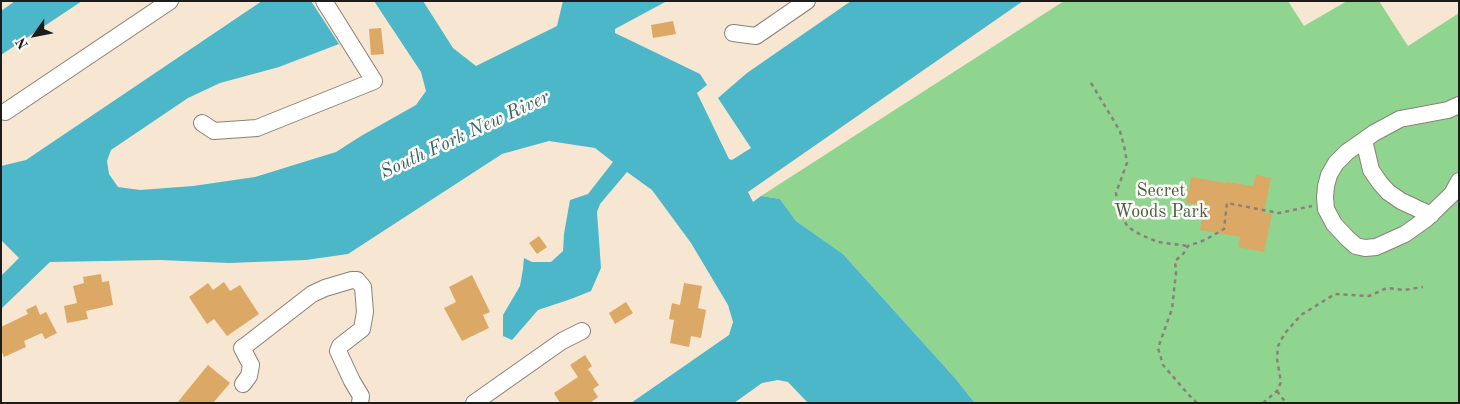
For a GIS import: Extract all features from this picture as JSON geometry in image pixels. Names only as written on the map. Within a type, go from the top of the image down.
[{"type":"street","points":[[5,112],[170,1]]},
{"type":"street","points":[[202,123],[214,131],[257,128],[374,81],[324,1]]},
{"type":"street","points":[[733,32],[756,36],[807,1]]},
{"type":"street","points":[[1459,105],[1448,110],[1400,119],[1347,152],[1336,163],[1329,175],[1326,186],[1326,209],[1334,224],[1356,246],[1365,248],[1376,247],[1396,239],[1416,227],[1452,194],[1459,181]]},
{"type":"street","points":[[1364,140],[1371,170],[1380,184],[1401,201],[1431,215]]},
{"type":"street","points":[[243,384],[248,376],[251,365],[242,348],[312,294],[325,288],[357,280],[363,287],[365,312],[362,329],[340,346],[338,351],[361,396],[360,403]]},
{"type":"street","points":[[474,403],[562,342],[582,331]]},
{"type":"path","points":[[1091,83],[1120,131],[1125,150],[1127,163],[1116,193],[1118,210],[1128,227],[1141,234],[1158,242],[1188,246],[1206,240],[1224,229],[1227,203],[1279,213],[1326,203]]},
{"type":"path","points":[[1188,246],[1184,253],[1175,261],[1176,274],[1172,309],[1158,348],[1163,365],[1197,403]]},
{"type":"path","points":[[1263,403],[1277,391],[1282,382],[1277,359],[1278,346],[1285,332],[1301,315],[1335,294],[1369,296],[1387,288],[1404,290],[1423,287]]},
{"type":"path","points":[[1277,391],[1286,403]]},
{"type":"green space","name":"Secret Woods Park","points":[[1064,1],[1288,1],[1304,26],[1347,1],[1379,1],[1408,46],[1459,13],[1459,403],[975,403],[955,378],[843,254],[796,221],[780,199],[761,196]]},
{"type":"water","points":[[15,1],[82,1],[1,55],[1,11]]},
{"type":"water","name":"South Fork New River","points":[[262,1],[311,1],[339,44],[279,67],[220,83],[188,98],[111,150],[107,161],[109,174],[118,187],[140,190],[193,186],[255,177],[336,152],[416,105],[426,91],[421,72],[374,1],[423,1],[453,48],[476,66],[557,26],[563,1],[667,1],[615,29],[615,33],[700,74],[707,85],[697,93],[729,159],[732,160],[751,148],[718,98],[747,73],[851,1],[1023,1],[748,192],[753,202],[761,196],[780,199],[796,221],[843,254],[955,378],[975,403],[808,403],[788,382],[778,380],[762,383],[734,403],[631,403],[729,335],[733,322],[728,305],[691,243],[652,190],[627,172],[600,204],[597,212],[601,268],[591,291],[538,310],[512,340],[503,336],[503,315],[520,286],[524,258],[532,262],[551,262],[563,251],[570,200],[588,194],[613,162],[595,148],[549,141],[502,154],[348,254],[306,260],[229,263],[160,260],[50,262],[1,309],[1,276],[19,258],[1,240],[1,166],[26,160]]},
{"type":"building","points":[[673,21],[676,34],[653,38],[651,25]]},
{"type":"building","points":[[381,28],[384,54],[371,55],[369,29]]},
{"type":"building","points":[[1256,175],[1271,178],[1264,213],[1272,214],[1264,252],[1238,247],[1240,237],[1200,230],[1204,206],[1186,203],[1191,177],[1253,186]]},
{"type":"building","points":[[539,236],[547,247],[537,254],[529,243]]},
{"type":"building","points":[[101,274],[102,282],[109,281],[113,305],[86,311],[88,319],[67,323],[64,306],[77,303],[73,286],[84,283],[83,277]]},
{"type":"building","points":[[472,275],[490,312],[483,315],[489,328],[462,341],[444,308],[456,302],[449,287]]},
{"type":"building","points":[[224,282],[230,291],[240,285],[259,314],[227,336],[214,319],[207,324],[189,297],[208,283],[213,290]]},
{"type":"building","points":[[684,283],[702,286],[698,308],[706,310],[701,338],[691,336],[689,347],[670,343],[674,320],[669,319],[672,303],[680,305]]},
{"type":"building","points":[[626,302],[633,313],[615,324],[609,313]]},
{"type":"building","points":[[36,305],[40,315],[46,312],[57,333],[45,339],[42,333],[24,341],[26,347],[4,357],[1,350],[1,327],[28,314],[26,310]]},
{"type":"building","points":[[585,355],[592,366],[588,369],[599,385],[593,389],[598,397],[590,403],[560,403],[554,393],[578,377],[570,365]]},
{"type":"building","points":[[208,365],[230,383],[213,403],[177,403]]}]
